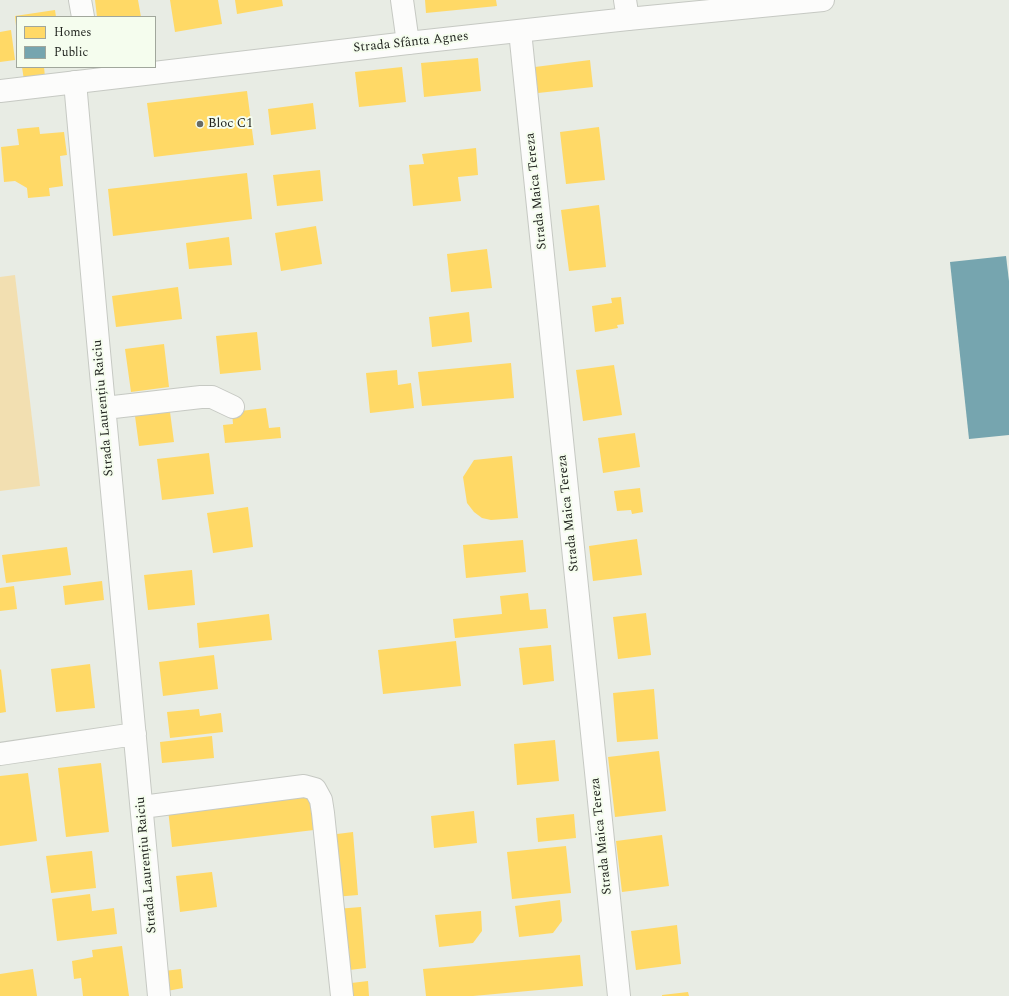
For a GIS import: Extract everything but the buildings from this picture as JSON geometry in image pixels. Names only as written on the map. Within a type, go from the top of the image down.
[{"type":"street","points":[[80,0],[83,16]]},
{"type":"street","points":[[402,0],[408,43]]},
{"type":"street","name":"Strada Sfânta Agnes","points":[[0,91],[86,76],[520,31],[627,10],[823,0]]},
{"type":"street","name":"Strada Maica Tereza","points":[[520,31],[618,996]]},
{"type":"street","name":"Strada Laurențiu Raiciu","points":[[86,76],[105,408],[159,996]]},
{"type":"street","points":[[105,408],[201,397],[212,397],[233,407]]},
{"type":"street","points":[[0,754],[135,734]]},
{"type":"street","points":[[142,807],[304,786],[315,788],[321,800],[324,813],[342,996]]},
{"type":"shaded area","points":[[15,275],[40,486],[0,491],[0,277]]},
{"type":"place","name":"Bloc C1","points":[[200,124]]}]
